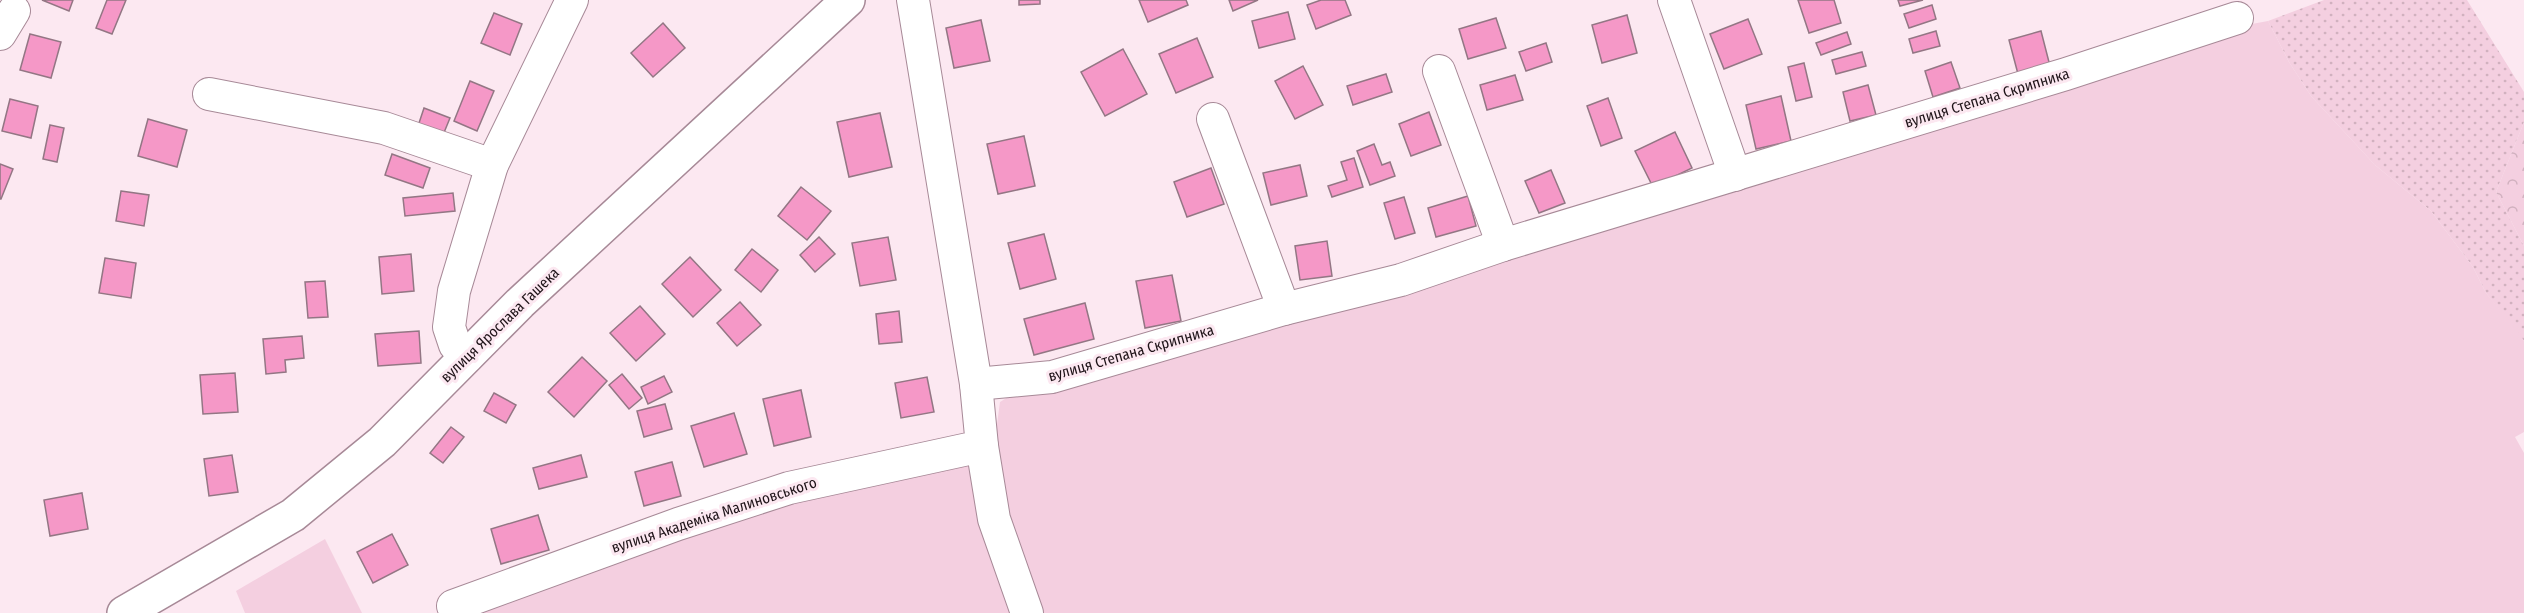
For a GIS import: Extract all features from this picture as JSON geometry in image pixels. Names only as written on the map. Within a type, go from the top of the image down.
[{"type":"main road","name":"вулиця Ярослава Гашека","points":[[124,613],[293,514],[382,442],[520,303],[848,0]]},
{"type":"street","points":[[467,357],[454,345],[449,327],[454,291],[492,165],[572,0]]},
{"type":"street","points":[[913,0],[976,384],[982,446],[994,519],[1027,613]]},
{"type":"street","points":[[1674,0],[1735,175]]},
{"type":"street","name":"вулиця Степана Скрипника","points":[[976,384],[1052,377],[1284,309],[1401,280],[1503,245],[2066,74],[2237,18]]},
{"type":"street","points":[[1439,71],[1503,245]]},
{"type":"street","points":[[209,94],[384,128],[492,165]]},
{"type":"street","points":[[1213,119],[1284,309]]},
{"type":"street","name":"вулиця Академіка Малиновського","points":[[453,606],[678,524],[789,488],[982,446]]},
{"type":"green space","points":[[2324,0],[2467,0],[2524,92],[2524,122],[2496,192],[2524,246],[2524,341],[2486,293],[2473,267],[2431,211],[2375,165],[2311,96],[2289,62],[2268,21]]},
{"type":"green space","points":[[2268,21],[2289,62],[2311,96],[2375,165],[2431,211],[2473,267],[2486,293],[2524,341],[2524,432],[2515,437],[2524,453],[2524,613],[437,613],[477,596],[995,439],[1000,402],[1024,387],[1748,188],[1863,153],[2203,33]]},
{"type":"green space","points":[[2524,122],[2524,246],[2496,192]]},
{"type":"green space","points":[[325,539],[362,613],[245,613],[236,591]]},
{"type":"building","points":[[42,0],[73,0],[69,11]]},
{"type":"building","points":[[107,0],[126,0],[112,34],[96,28]]},
{"type":"building","points":[[1019,0],[1040,0],[1040,4],[1019,5]]},
{"type":"building","points":[[1139,0],[1186,0],[1188,5],[1148,22]]},
{"type":"building","points":[[1229,0],[1258,0],[1233,11]]},
{"type":"building","points":[[1321,0],[1345,0],[1351,15],[1316,29],[1307,5]]},
{"type":"building","points":[[1798,0],[1834,0],[1841,23],[1809,33]]},
{"type":"building","points":[[1898,0],[1923,0],[1900,6]]},
{"type":"building","points":[[1932,5],[1936,19],[1909,28],[1904,14]]},
{"type":"building","points":[[1288,12],[1295,39],[1259,48],[1252,21]]},
{"type":"building","points":[[494,13],[522,24],[510,55],[481,43]]},
{"type":"building","points":[[1627,15],[1637,53],[1602,63],[1592,25]]},
{"type":"building","points":[[1496,18],[1506,48],[1468,59],[1459,29]]},
{"type":"building","points":[[1748,19],[1762,54],[1724,69],[1710,34]]},
{"type":"building","points":[[981,20],[990,61],[954,68],[946,28]]},
{"type":"building","points":[[663,23],[685,48],[653,77],[631,53]]},
{"type":"building","points":[[1936,31],[1940,46],[1913,53],[1909,39]]},
{"type":"building","points":[[2041,31],[2050,66],[2018,74],[2009,40]]},
{"type":"building","points":[[1847,32],[1851,44],[1821,55],[1816,43]]},
{"type":"building","points":[[30,34],[61,42],[51,78],[20,70]]},
{"type":"building","points":[[1197,38],[1213,77],[1176,93],[1159,54]]},
{"type":"building","points":[[1546,43],[1552,62],[1526,71],[1519,52]]},
{"type":"building","points":[[1123,49],[1147,94],[1105,116],[1081,72]]},
{"type":"building","points":[[1862,52],[1866,66],[1836,74],[1832,60]]},
{"type":"building","points":[[1951,62],[1960,88],[1933,97],[1925,71]]},
{"type":"building","points":[[1804,63],[1812,97],[1796,101],[1788,67]]},
{"type":"building","points":[[1303,66],[1323,105],[1295,119],[1275,81]]},
{"type":"building","points":[[1386,74],[1392,92],[1353,105],[1347,86]]},
{"type":"building","points":[[1515,75],[1523,100],[1487,110],[1480,85]]},
{"type":"building","points":[[470,81],[494,91],[477,131],[454,121]]},
{"type":"building","points":[[1868,85],[1876,115],[1850,121],[1843,92]]},
{"type":"building","points":[[1781,96],[1791,141],[1756,149],[1746,105]]},
{"type":"building","points":[[1608,98],[1622,138],[1601,146],[1587,106]]},
{"type":"building","points":[[10,99],[38,106],[31,138],[2,131]]},
{"type":"building","points":[[424,108],[450,118],[443,135],[418,126]]},
{"type":"building","points":[[1429,112],[1441,145],[1411,156],[1399,124]]},
{"type":"building","points":[[880,113],[892,167],[849,177],[837,122]]},
{"type":"building","points":[[148,119],[187,130],[177,167],[138,156]]},
{"type":"building","points":[[50,125],[64,128],[57,162],[43,159]]},
{"type":"building","points":[[1675,132],[1692,168],[1653,187],[1635,151]]},
{"type":"building","points":[[1024,136],[1035,186],[998,194],[987,144]]},
{"type":"building","points":[[1374,144],[1382,165],[1390,162],[1395,176],[1370,185],[1357,151]]},
{"type":"building","points":[[392,154],[430,168],[423,188],[385,175]]},
{"type":"building","points":[[1354,158],[1363,187],[1332,197],[1328,186],[1347,180],[1341,162]]},
{"type":"building","points":[[0,164],[13,169],[1,199],[0,199]]},
{"type":"building","points":[[1300,165],[1307,196],[1271,205],[1263,173]]},
{"type":"building","points":[[1211,168],[1224,204],[1187,217],[1174,182]]},
{"type":"building","points":[[1551,170],[1565,203],[1539,213],[1525,181]]},
{"type":"building","points":[[801,187],[831,211],[807,240],[778,216]]},
{"type":"building","points":[[121,191],[149,195],[144,226],[116,221]]},
{"type":"building","points":[[453,193],[455,211],[405,216],[403,198]]},
{"type":"building","points":[[1468,196],[1476,226],[1436,237],[1428,208]]},
{"type":"building","points":[[1404,197],[1415,233],[1395,239],[1384,203]]},
{"type":"building","points":[[1044,234],[1056,279],[1020,289],[1008,243]]},
{"type":"building","points":[[819,237],[835,254],[815,272],[800,255]]},
{"type":"building","points":[[888,237],[896,280],[860,286],[852,243]]},
{"type":"building","points":[[1327,241],[1332,276],[1300,280],[1295,246]]},
{"type":"building","points":[[752,249],[778,270],[761,292],[735,270]]},
{"type":"building","points":[[411,254],[414,291],[382,294],[379,257]]},
{"type":"building","points":[[690,257],[721,290],[693,317],[662,284]]},
{"type":"building","points":[[105,258],[136,263],[131,298],[99,293]]},
{"type":"building","points":[[1172,275],[1181,321],[1145,328],[1136,281]]},
{"type":"building","points":[[325,281],[328,317],[308,318],[305,282]]},
{"type":"building","points":[[740,302],[761,325],[737,346],[717,323]]},
{"type":"building","points":[[1085,303],[1094,339],[1034,355],[1024,319]]},
{"type":"building","points":[[640,306],[665,334],[636,361],[610,333]]},
{"type":"building","points":[[899,311],[902,342],[879,344],[876,314]]},
{"type":"building","points":[[419,331],[421,363],[378,366],[375,334]]},
{"type":"building","points":[[302,336],[304,358],[285,360],[286,372],[266,374],[263,339]]},
{"type":"building","points":[[582,357],[607,381],[574,417],[548,392]]},
{"type":"building","points":[[235,373],[238,412],[203,414],[200,375]]},
{"type":"building","points":[[622,374],[642,398],[629,409],[609,385]]},
{"type":"building","points":[[664,376],[672,392],[648,404],[641,387]]},
{"type":"building","points":[[927,377],[934,412],[901,418],[895,383]]},
{"type":"building","points":[[801,390],[811,437],[774,446],[763,399]]},
{"type":"building","points":[[494,393],[516,405],[506,423],[484,411]]},
{"type":"building","points":[[665,404],[672,429],[644,437],[637,411]]},
{"type":"building","points":[[734,413],[747,454],[704,467],[691,426]]},
{"type":"building","points":[[451,427],[464,437],[443,463],[430,453]]},
{"type":"building","points":[[232,455],[238,492],[209,496],[204,459]]},
{"type":"building","points":[[581,455],[587,477],[539,489],[533,468]]},
{"type":"building","points":[[672,462],[681,496],[644,506],[635,472]]},
{"type":"building","points":[[82,493],[88,529],[50,536],[44,500]]},
{"type":"building","points":[[538,515],[549,550],[501,564],[491,529]]},
{"type":"building","points":[[392,534],[408,565],[373,583],[357,552]]}]
